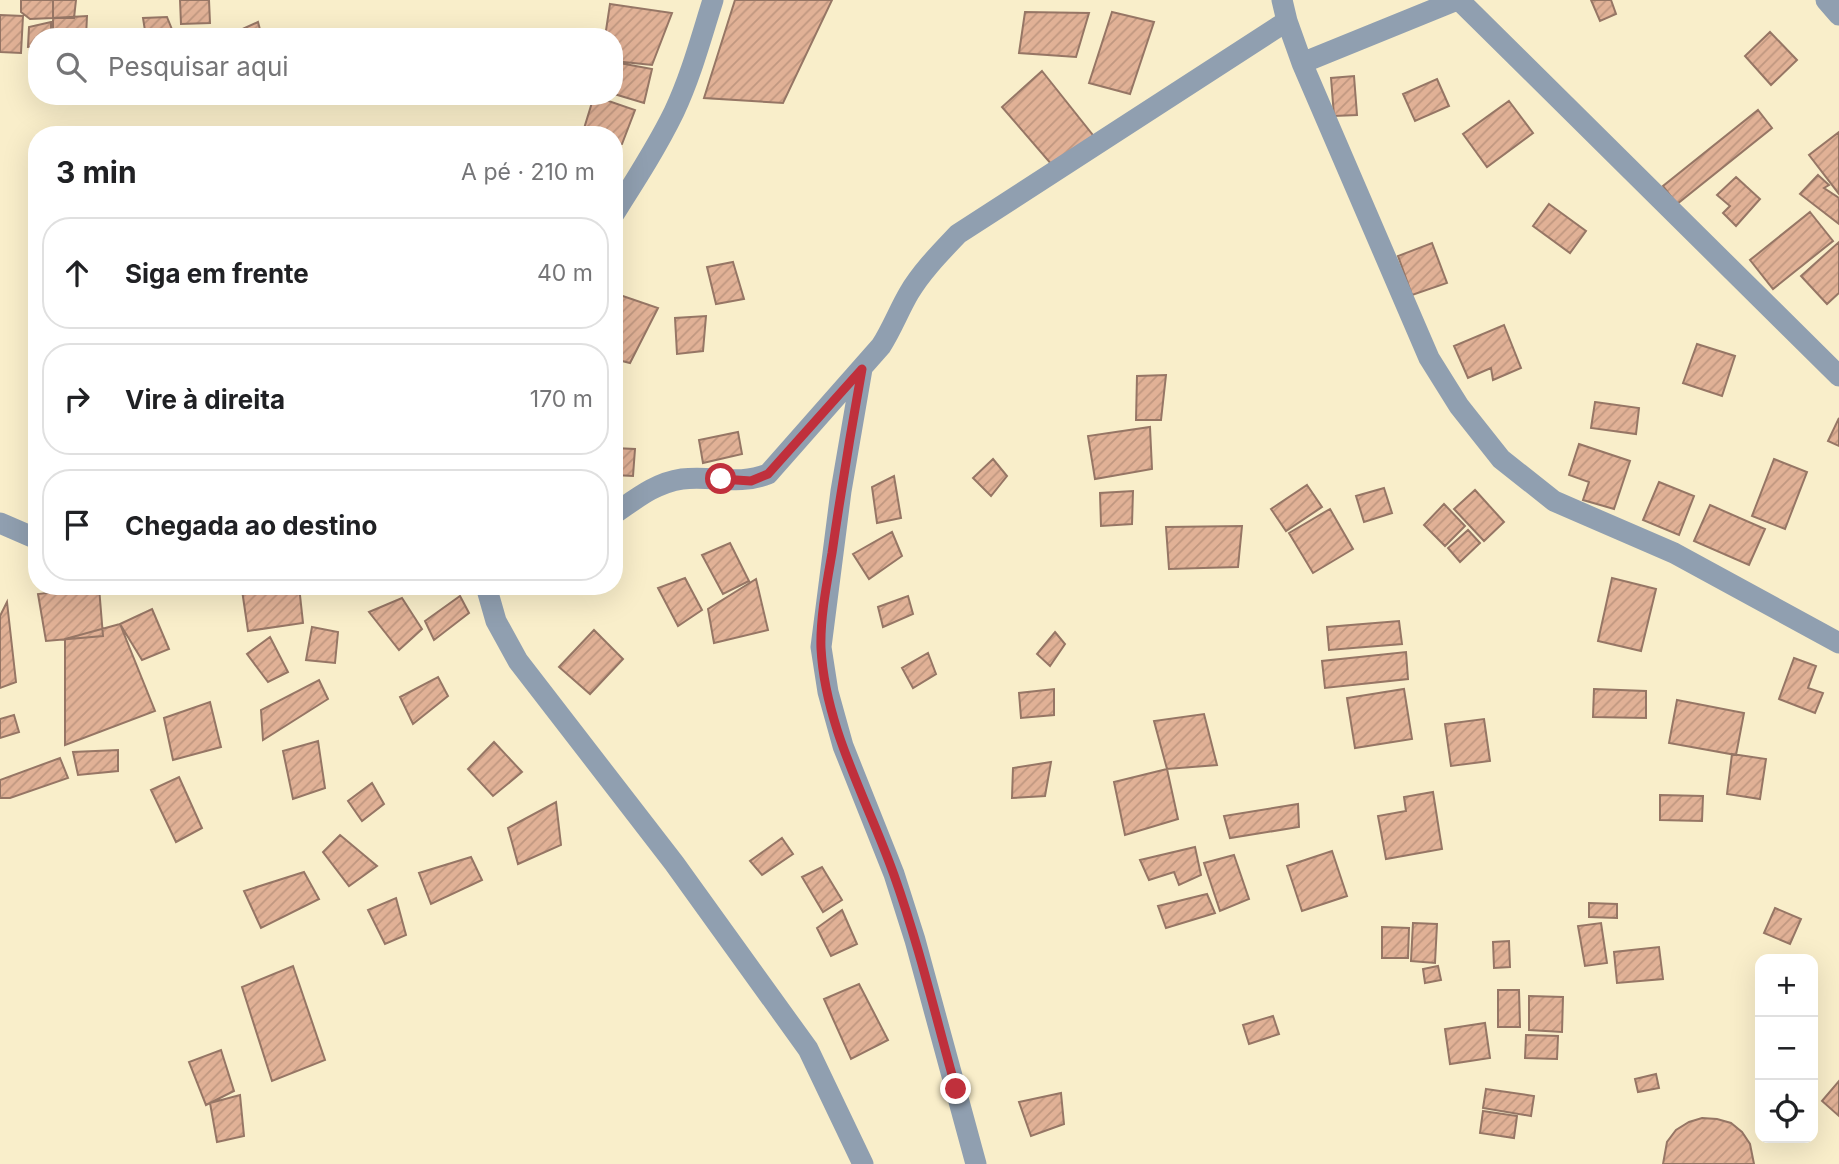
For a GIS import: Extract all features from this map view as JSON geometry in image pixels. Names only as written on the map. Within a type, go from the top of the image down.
[{"type":"street","points":[[623,200],[674,111],[693,66],[713,0]]},
{"type":"street","points":[[1282,0],[1302,63],[1429,358],[1459,406],[1501,459],[1554,501],[1674,553],[1839,643]]},
{"type":"street","points":[[1302,63],[1458,0],[1839,376]]},
{"type":"street","points":[[1826,0],[1839,15]]},
{"type":"street","points":[[623,508],[654,486],[682,479],[751,481],[768,474],[862,369],[894,326],[910,292],[958,234],[1287,21]]},
{"type":"street","points":[[862,369],[839,505],[821,647],[828,692],[843,746],[894,874],[915,940],[976,1164]]},
{"type":"street","points":[[0,523],[28,535]]},
{"type":"street","points":[[489,595],[496,621],[518,662],[674,863],[808,1049],[863,1164]]},
{"type":"building","points":[[21,0],[53,0],[53,18],[30,19],[21,12]]},
{"type":"building","points":[[53,0],[76,0],[74,18],[53,18]]},
{"type":"building","points":[[180,0],[209,0],[210,23],[181,24]]},
{"type":"building","points":[[735,0],[832,0],[783,103],[704,98]]},
{"type":"building","points":[[1591,0],[1611,0],[1616,14],[1600,21]]},
{"type":"building","points":[[610,4],[672,13],[652,65],[623,62],[623,28],[606,28]]},
{"type":"building","points":[[1025,12],[1089,13],[1076,57],[1019,53]]},
{"type":"building","points":[[1112,12],[1154,22],[1130,94],[1089,83]]},
{"type":"building","points":[[0,15],[23,16],[21,53],[0,52]]},
{"type":"building","points":[[87,16],[86,28],[53,28],[53,18]]},
{"type":"building","points":[[167,17],[171,28],[145,28],[143,18]]},
{"type":"building","points":[[51,22],[51,28],[29,27]]},
{"type":"building","points":[[258,22],[260,28],[245,28]]},
{"type":"building","points":[[1770,32],[1797,60],[1771,85],[1745,56]]},
{"type":"building","points":[[623,64],[652,69],[644,103],[623,97]]},
{"type":"building","points":[[1042,71],[1096,139],[1052,165],[1002,107]]},
{"type":"building","points":[[1354,76],[1357,115],[1334,116],[1331,78]]},
{"type":"building","points":[[1437,79],[1449,106],[1415,121],[1403,94]]},
{"type":"building","points":[[1509,101],[1533,133],[1487,167],[1463,134]]},
{"type":"building","points":[[591,105],[620,105],[635,110],[623,141],[623,126],[585,126]]},
{"type":"building","points":[[1758,110],[1772,128],[1677,204],[1663,186]]},
{"type":"building","points":[[1839,132],[1839,194],[1809,155]]},
{"type":"building","points":[[1818,175],[1829,185],[1824,188],[1839,198],[1839,224],[1800,194]]},
{"type":"building","points":[[1736,177],[1760,199],[1736,226],[1723,213],[1730,206],[1717,195]]},
{"type":"building","points":[[1549,204],[1586,231],[1570,253],[1533,226]]},
{"type":"building","points":[[1810,212],[1833,241],[1773,289],[1750,260]]},
{"type":"building","points":[[1839,242],[1839,293],[1827,304],[1801,276]]},
{"type":"building","points":[[1432,243],[1447,283],[1412,295],[1398,256]]},
{"type":"building","points":[[733,262],[744,299],[716,304],[707,267]]},
{"type":"building","points":[[623,296],[658,308],[630,363],[623,361]]},
{"type":"building","points":[[706,316],[703,351],[677,354],[675,318]]},
{"type":"building","points":[[1504,325],[1521,368],[1493,380],[1491,368],[1468,378],[1454,346]]},
{"type":"building","points":[[1697,344],[1735,356],[1722,396],[1683,383]]},
{"type":"building","points":[[1166,375],[1161,420],[1136,420],[1137,376]]},
{"type":"building","points":[[1595,402],[1639,408],[1636,434],[1591,428]]},
{"type":"building","points":[[1839,418],[1839,446],[1828,441]]},
{"type":"building","points":[[1150,427],[1152,469],[1095,479],[1088,436]]},
{"type":"building","points":[[738,432],[742,454],[703,463],[699,440]]},
{"type":"building","points":[[1579,444],[1630,461],[1614,509],[1583,500],[1589,482],[1569,475]]},
{"type":"building","points":[[623,448],[635,449],[633,476],[623,475]]},
{"type":"building","points":[[993,459],[1007,476],[991,496],[973,478]]},
{"type":"building","points":[[1774,459],[1807,472],[1785,529],[1752,516]]},
{"type":"building","points":[[894,476],[901,518],[877,523],[872,487]]},
{"type":"building","points":[[1659,482],[1694,496],[1679,535],[1643,520]]},
{"type":"building","points":[[1307,485],[1322,507],[1286,531],[1271,509]]},
{"type":"building","points":[[1384,488],[1392,513],[1364,522],[1356,496]]},
{"type":"building","points":[[1475,490],[1504,522],[1484,541],[1454,509]]},
{"type":"building","points":[[1133,491],[1132,524],[1101,526],[1100,493]]},
{"type":"building","points":[[1444,504],[1465,526],[1445,546],[1424,525]]},
{"type":"building","points":[[1710,505],[1765,529],[1749,565],[1694,541]]},
{"type":"building","points":[[1330,509],[1353,549],[1313,573],[1289,533]]},
{"type":"building","points":[[1242,526],[1238,567],[1169,569],[1166,527]]},
{"type":"building","points":[[1468,530],[1480,543],[1460,562],[1448,548]]},
{"type":"building","points":[[892,532],[902,556],[869,579],[853,554]]},
{"type":"building","points":[[730,543],[749,581],[723,594],[702,555]]},
{"type":"building","points":[[685,578],[702,610],[678,626],[658,588]]},
{"type":"building","points":[[1612,578],[1656,589],[1641,651],[1598,641]]},
{"type":"building","points":[[756,579],[768,630],[714,643],[708,609]]},
{"type":"building","points":[[38,595],[100,595],[103,636],[46,641]]},
{"type":"building","points":[[243,595],[300,595],[303,623],[248,631]]},
{"type":"building","points":[[460,596],[469,613],[434,640],[425,621]]},
{"type":"building","points":[[908,596],[913,614],[883,627],[878,607]]},
{"type":"building","points":[[402,598],[422,629],[399,650],[369,612]]},
{"type":"building","points":[[7,602],[16,682],[0,688],[0,616]]},
{"type":"building","points":[[152,609],[169,649],[142,660],[120,624]]},
{"type":"building","points":[[1399,621],[1402,644],[1329,650],[1327,627]]},
{"type":"building","points":[[120,624],[155,711],[65,745],[65,639]]},
{"type":"building","points":[[312,627],[338,632],[335,663],[306,660]]},
{"type":"building","points":[[594,630],[623,659],[590,694],[559,667]]},
{"type":"building","points":[[1055,632],[1065,644],[1050,666],[1037,654]]},
{"type":"building","points":[[270,637],[288,672],[268,682],[247,654]]},
{"type":"building","points":[[1406,652],[1408,679],[1325,688],[1322,661]]},
{"type":"building","points":[[928,653],[936,674],[913,688],[902,668]]},
{"type":"building","points":[[1794,658],[1816,666],[1808,688],[1823,693],[1815,713],[1779,699]]},
{"type":"building","points":[[438,677],[448,696],[413,724],[400,697]]},
{"type":"building","points":[[319,680],[328,699],[263,740],[261,710]]},
{"type":"building","points":[[1054,689],[1054,715],[1021,718],[1019,693]]},
{"type":"building","points":[[1404,689],[1412,739],[1355,748],[1347,698]]},
{"type":"building","points":[[1594,689],[1646,691],[1646,718],[1593,717]]},
{"type":"building","points":[[1677,700],[1744,713],[1736,755],[1669,743]]},
{"type":"building","points":[[210,702],[221,747],[173,760],[164,718]]},
{"type":"building","points":[[1204,714],[1217,765],[1167,769],[1154,721]]},
{"type":"building","points":[[14,715],[19,732],[0,738],[0,719]]},
{"type":"building","points":[[1484,719],[1490,761],[1451,766],[1445,724]]},
{"type":"building","points":[[318,741],[325,788],[293,799],[283,751]]},
{"type":"building","points":[[494,742],[522,772],[493,796],[468,769]]},
{"type":"building","points":[[118,750],[118,771],[78,775],[73,752]]},
{"type":"building","points":[[1732,754],[1766,759],[1760,799],[1727,794]]},
{"type":"building","points":[[60,758],[68,778],[10,798],[0,798],[0,780]]},
{"type":"building","points":[[1051,762],[1045,796],[1012,798],[1013,768]]},
{"type":"building","points":[[1167,769],[1178,819],[1125,835],[1114,782]]},
{"type":"building","points":[[179,777],[202,828],[176,842],[151,790]]},
{"type":"building","points":[[372,783],[384,804],[362,821],[348,801]]},
{"type":"building","points":[[1433,792],[1442,849],[1386,859],[1378,816],[1406,811],[1404,797]]},
{"type":"building","points":[[1660,795],[1703,796],[1702,821],[1660,820]]},
{"type":"building","points":[[556,802],[561,845],[518,864],[508,828]]},
{"type":"building","points":[[1298,804],[1299,827],[1230,838],[1224,816]]},
{"type":"building","points":[[340,835],[377,866],[349,886],[323,852]]},
{"type":"building","points":[[782,838],[793,854],[762,875],[750,861]]},
{"type":"building","points":[[1195,847],[1201,875],[1179,885],[1174,872],[1149,880],[1140,860]]},
{"type":"building","points":[[1332,851],[1347,896],[1302,911],[1287,866]]},
{"type":"building","points":[[1234,855],[1249,899],[1220,911],[1204,863]]},
{"type":"building","points":[[471,857],[482,880],[431,904],[419,873]]},
{"type":"building","points":[[822,867],[842,900],[823,912],[802,877]]},
{"type":"building","points":[[304,872],[319,899],[261,928],[244,891]]},
{"type":"building","points":[[1207,894],[1215,913],[1166,928],[1158,906]]},
{"type":"building","points":[[396,898],[406,935],[385,944],[368,910]]},
{"type":"building","points":[[1589,903],[1617,904],[1617,918],[1589,917]]},
{"type":"building","points":[[1775,908],[1801,919],[1790,944],[1764,933]]},
{"type":"building","points":[[842,910],[857,944],[831,956],[817,928]]},
{"type":"building","points":[[1413,923],[1437,924],[1435,963],[1411,961]]},
{"type":"building","points":[[1601,923],[1607,963],[1585,966],[1578,926]]},
{"type":"building","points":[[1382,927],[1409,928],[1408,958],[1382,958]]},
{"type":"building","points":[[1509,941],[1510,967],[1494,968],[1493,942]]},
{"type":"building","points":[[1659,947],[1663,979],[1617,983],[1614,952]]},
{"type":"building","points":[[293,966],[325,1060],[272,1081],[242,987]]},
{"type":"building","points":[[1438,966],[1441,980],[1425,983],[1423,969]]},
{"type":"building","points":[[859,984],[888,1040],[851,1059],[824,999]]},
{"type":"building","points":[[1498,990],[1519,990],[1520,1027],[1498,1027]]},
{"type":"building","points":[[1529,996],[1563,997],[1562,1032],[1529,1030]]},
{"type":"building","points":[[1273,1016],[1279,1034],[1249,1044],[1243,1025]]},
{"type":"building","points":[[1485,1023],[1490,1058],[1450,1064],[1445,1029]]},
{"type":"building","points":[[1526,1035],[1558,1036],[1557,1059],[1525,1058]]},
{"type":"building","points":[[221,1050],[234,1091],[206,1105],[189,1062]]},
{"type":"building","points":[[1656,1074],[1659,1088],[1638,1092],[1635,1079]]},
{"type":"building","points":[[1839,1081],[1839,1116],[1822,1101]]},
{"type":"building","points":[[1486,1089],[1534,1096],[1531,1116],[1483,1108]]},
{"type":"building","points":[[1061,1093],[1064,1124],[1031,1136],[1019,1102]]},
{"type":"building","points":[[240,1095],[244,1136],[217,1142],[210,1103]]},
{"type":"building","points":[[1483,1111],[1517,1116],[1514,1138],[1480,1133]]},
{"type":"building","points":[[1702,1118],[1731,1123],[1742,1132],[1750,1144],[1754,1164],[1663,1164],[1667,1142],[1676,1130]]},
{"type":"route","points":[[721,479],[751,481],[768,474],[862,369],[841,491],[821,647],[828,692],[843,746],[894,874],[956,1089]]}]
